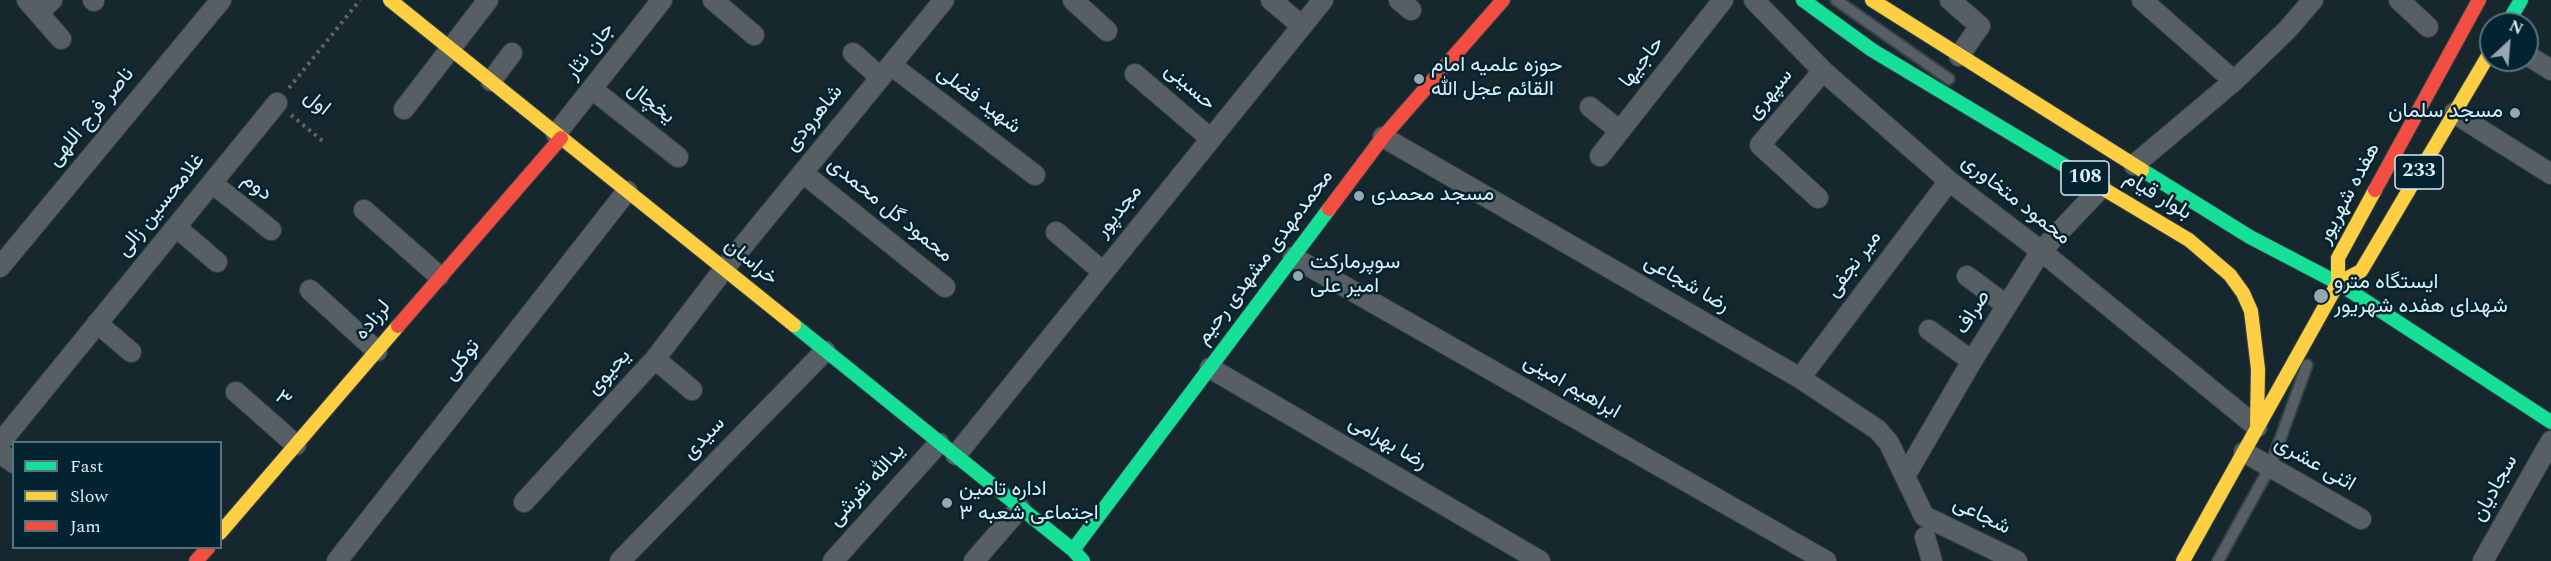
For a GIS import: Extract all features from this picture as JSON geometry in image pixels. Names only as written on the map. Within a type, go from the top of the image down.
[{"type":"main road","name":"محمدمهدی مشهدی رحیم","points":[[1073,550],[1383,137],[1503,0]]},
{"type":"main road","name":"بلوار قیام","points":[[1803,0],[1872,50],[2189,240],[2230,275],[2251,311],[2258,369],[2257,427]]},
{"type":"main road","name":"بلوار قیام","points":[[1872,0],[2250,237],[2338,283],[2551,422]]},
{"type":"main road","name":"هفده شهریور","points":[[2183,561],[2338,283],[2338,258],[2479,0]]},
{"type":"main road","name":"خراسان","points":[[402,4],[450,50],[956,455],[1073,550],[1083,561]]},
{"type":"main road","name":"هفده شهریور","points":[[2338,283],[2361,271],[2479,71]]},
{"type":"main road","name":"لرزاده","points":[[222,531],[559,136]]},
{"type":"street","name":"ناصر فرج اللهی","points":[[1,263],[221,0]]},
{"type":"street","points":[[404,108],[488,0]]},
{"type":"street","name":"جان نثار","points":[[559,136],[592,89],[662,0]]},
{"type":"street","points":[[713,0],[754,35]]},
{"type":"street","name":"شاهرودی","points":[[723,269],[944,0]]},
{"type":"street","points":[[1073,0],[1107,31]]},
{"type":"street","points":[[1271,0],[1302,26]]},
{"type":"street","name":"مجدپور","points":[[956,455],[1323,0]]},
{"type":"street","name":"حاجیها","points":[[1600,156],[1723,0]]},
{"type":"street","name":"محمود متخاوری","points":[[1754,0],[1823,71],[1949,181],[2041,251],[2257,427]]},
{"type":"street","points":[[1950,0],[1980,26],[1959,56]]},
{"type":"street","points":[[2134,165],[2234,81],[2288,30],[2313,0]]},
{"type":"street","points":[[2399,0],[2428,27]]},
{"type":"street","points":[[2147,2],[2234,81]]},
{"type":"street","points":[[39,4],[61,39]]},
{"type":"street","points":[[491,81],[512,53]]},
{"type":"street","name":"شهید فضلی","points":[[853,53],[886,71],[1035,175]]},
{"type":"street","name":"سپهری","points":[[1818,198],[1760,145],[1823,71]]},
{"type":"street","name":"حسینی","points":[[1135,74],[1211,139]]},
{"type":"street","name":"یخچال","points":[[592,89],[678,157]]},
{"type":"street","name":"غلامحسین زالی","points":[[0,443],[277,103]]},
{"type":"street","points":[[1590,107],[1620,131]]},
{"type":"street","points":[[2454,113],[2551,174]]},
{"type":"street","name":"رضا شجاعی","points":[[1383,137],[1800,378],[1878,430],[1889,443],[1924,516]]},
{"type":"street","name":"محمود گل محمدی","points":[[803,173],[945,287]]},
{"type":"street","name":"میر نجفی","points":[[1800,378],[1949,181]]},
{"type":"street","name":"دوم","points":[[212,183],[271,230]]},
{"type":"street","name":"صراف","points":[[1905,476],[1972,360],[2041,251],[2100,188]]},
{"type":"street","name":"توکلی","points":[[337,561],[627,191]]},
{"type":"street","points":[[364,210],[438,276]]},
{"type":"street","points":[[176,226],[217,262]]},
{"type":"street","points":[[1056,232],[1102,272]]},
{"type":"street","name":"ابراهیم امینی","points":[[1293,257],[1826,561]]},
{"type":"street","name":"یحیوی","points":[[524,502],[655,359],[723,269]]},
{"type":"street","points":[[1967,276],[2006,305]]},
{"type":"street","points":[[310,290],[377,351]]},
{"type":"street","points":[[97,323],[131,352]]},
{"type":"street","points":[[1929,330],[1972,360]]},
{"type":"street","name":"سیدی","points":[[620,561],[825,351]]},
{"type":"street","points":[[655,359],[692,390]]},
{"type":"street","name":"رضا بهرامی","points":[[1210,368],[1540,561]]},
{"type":"street","name":"۳","points":[[236,392],[296,445]]},
{"type":"street","name":"سجادیان","points":[[2483,561],[2551,441]]},
{"type":"street","name":"یدالله تفرشی","points":[[833,561],[939,443]]},
{"type":"street","name":"اثنی عشری","points":[[2244,452],[2361,519]]},
{"type":"street","points":[[974,561],[1020,508]]},
{"type":"street","name":"شجاعی","points":[[1924,516],[2017,561]]},
{"type":"street","points":[[1924,537],[1932,561]]},
{"type":"lane","points":[[1836,0],[1963,88]]},
{"type":"lane","points":[[2002,114],[2189,240]]},
{"type":"lane","points":[[2218,561],[2270,466],[2338,283]]},
{"type":"path","points":[[277,103],[360,0]]},
{"type":"path","name":"اول","points":[[277,103],[325,143]]},
{"type":"traffic: fast","points":[[1803,0],[1872,50],[2077,173]]},
{"type":"traffic: fast","points":[[2514,12],[2521,0]]},
{"type":"traffic: fast","points":[[2142,170],[2250,237],[2338,283]]},
{"type":"traffic: fast","points":[[1073,550],[1329,209]]},
{"type":"traffic: fast","points":[[2338,283],[2551,422]]},
{"type":"traffic: fast","points":[[794,325],[1073,550],[1083,561]]},
{"type":"traffic: slow","points":[[390,0],[794,325]]},
{"type":"traffic: slow","points":[[1872,0],[2142,170]]},
{"type":"traffic: slow","points":[[2338,283],[2361,271],[2479,71]]},
{"type":"traffic: slow","points":[[2077,173],[2189,240],[2230,275],[2243,293],[2251,311],[2258,369],[2257,427]]},
{"type":"traffic: slow","points":[[2183,561],[2338,283],[2338,258],[2375,190]]},
{"type":"traffic: slow","points":[[222,531],[398,326]]},
{"type":"traffic: jam","points":[[1329,209],[1383,137],[1503,0]]},
{"type":"traffic: jam","points":[[2375,190],[2479,0]]},
{"type":"traffic: jam","points":[[398,326],[561,138]]},
{"type":"traffic: jam","points":[[196,561],[207,549]]},
{"type":"place","name":"حوزه علمیه امام القائم عجل الله","points":[[1419,79]]},
{"type":"place","name":"مسجد سلمان","points":[[2515,113]]},
{"type":"place","name":"مسجد محمدی","points":[[1359,196]]},
{"type":"place","name":"سوپرمارکت امیر علی","points":[[1298,276]]},
{"type":"place","name":"ایستگاه مترو شهدای هفده شهریور","points":[[2321,296]]},
{"type":"place","name":"اداره تامین اجتماعی شعبه ۳","points":[[947,503]]}]
